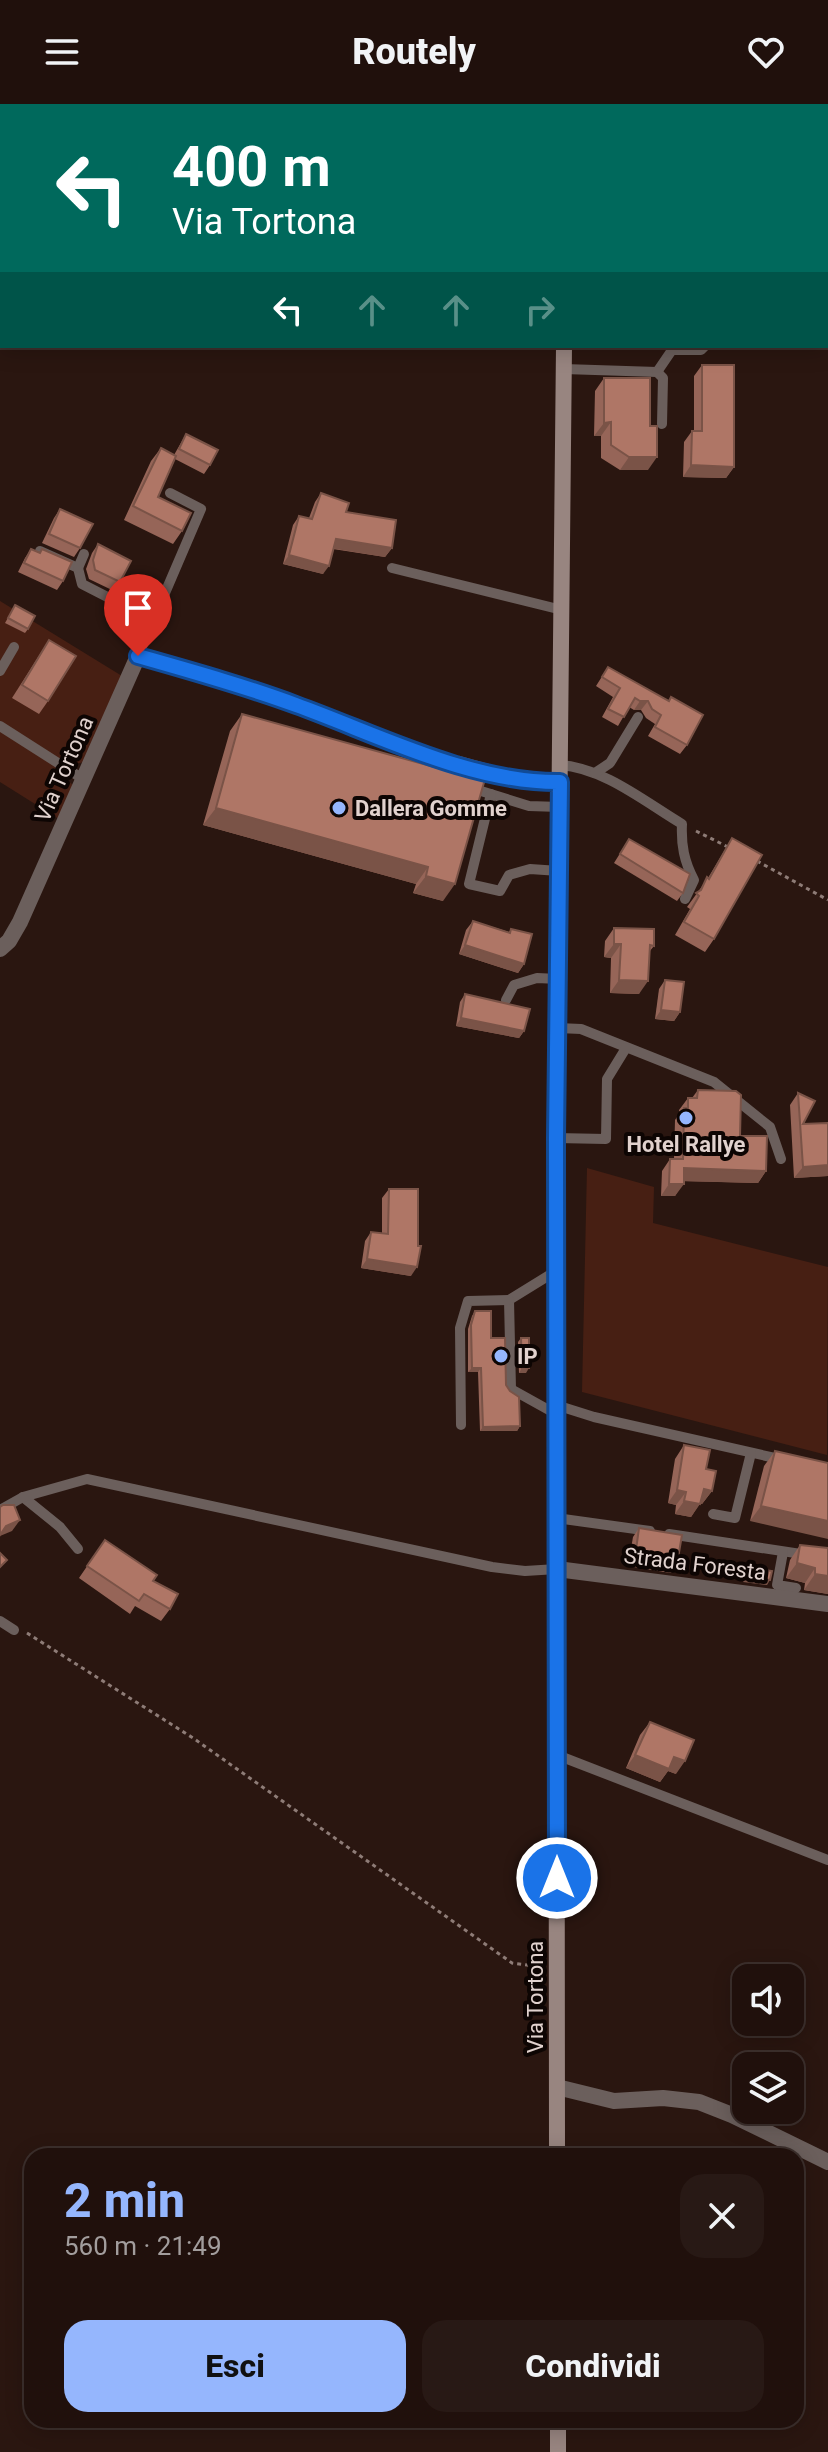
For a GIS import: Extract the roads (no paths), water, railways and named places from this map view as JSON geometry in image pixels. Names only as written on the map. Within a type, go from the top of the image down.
[{"type":"main road","name":"Via Tortona","points":[[557,2148],[556,1138],[564,348]]},
{"type":"main road","points":[[558,2428],[558,2452]]},
{"type":"street","points":[[138,656],[294,704],[419,752],[492,774],[560,773]]},
{"type":"street","name":"Via Tortona","points":[[0,949],[9,941],[20,922],[138,656]]},
{"type":"street","name":"Strada Foresta","points":[[557,1569],[828,1604]]},
{"type":"street","points":[[557,2087],[614,2101],[663,2098],[699,2102],[799,2148]]},
{"type":"street","points":[[804,2150],[828,2162]]},
{"type":"lane","points":[[657,372],[672,350],[703,348]]},
{"type":"lane","points":[[564,369],[657,372],[663,378],[662,424]]},
{"type":"lane","points":[[138,656],[201,509],[170,493]]},
{"type":"lane","points":[[40,551],[78,568]]},
{"type":"lane","points":[[84,554],[78,568],[82,584],[121,604],[124,591],[158,609]]},
{"type":"lane","points":[[392,568],[562,610]]},
{"type":"lane","points":[[0,671],[14,647]]},
{"type":"lane","points":[[595,773],[610,763],[638,717]]},
{"type":"lane","points":[[0,726],[83,779]]},
{"type":"lane","points":[[560,773],[575,766],[595,773],[682,824],[683,854],[694,880],[685,899]]},
{"type":"lane","points":[[559,871],[530,869],[509,875],[500,891],[469,884],[486,793],[529,806],[560,807]]},
{"type":"lane","points":[[506,1000],[514,985],[537,978],[558,979]]},
{"type":"lane","points":[[558,1028],[581,1029],[714,1082],[770,1127],[781,1159]]},
{"type":"lane","points":[[556,1138],[606,1139],[607,1079],[626,1048]]},
{"type":"lane","points":[[461,1425],[460,1328],[468,1301],[509,1300],[556,1271]]},
{"type":"lane","points":[[509,1300],[511,1389],[556,1409],[797,1463]]},
{"type":"lane","points":[[713,1514],[735,1518],[751,1453]]},
{"type":"lane","points":[[0,1510],[23,1497],[87,1479],[492,1567],[525,1571],[557,1569]]},
{"type":"lane","points":[[23,1497],[60,1527],[78,1549]]},
{"type":"lane","points":[[556,1518],[828,1558]]},
{"type":"lane","points":[[783,1552],[777,1585],[796,1588]]},
{"type":"lane","points":[[0,1621],[14,1630]]},
{"type":"lane","points":[[557,1755],[828,1860]]},
{"type":"place","name":"Dallera Gomme","points":[[339,808]]},
{"type":"place","name":"Hotel Rallye","points":[[686,1118]]},
{"type":"place","name":"IP","points":[[501,1356]]}]
